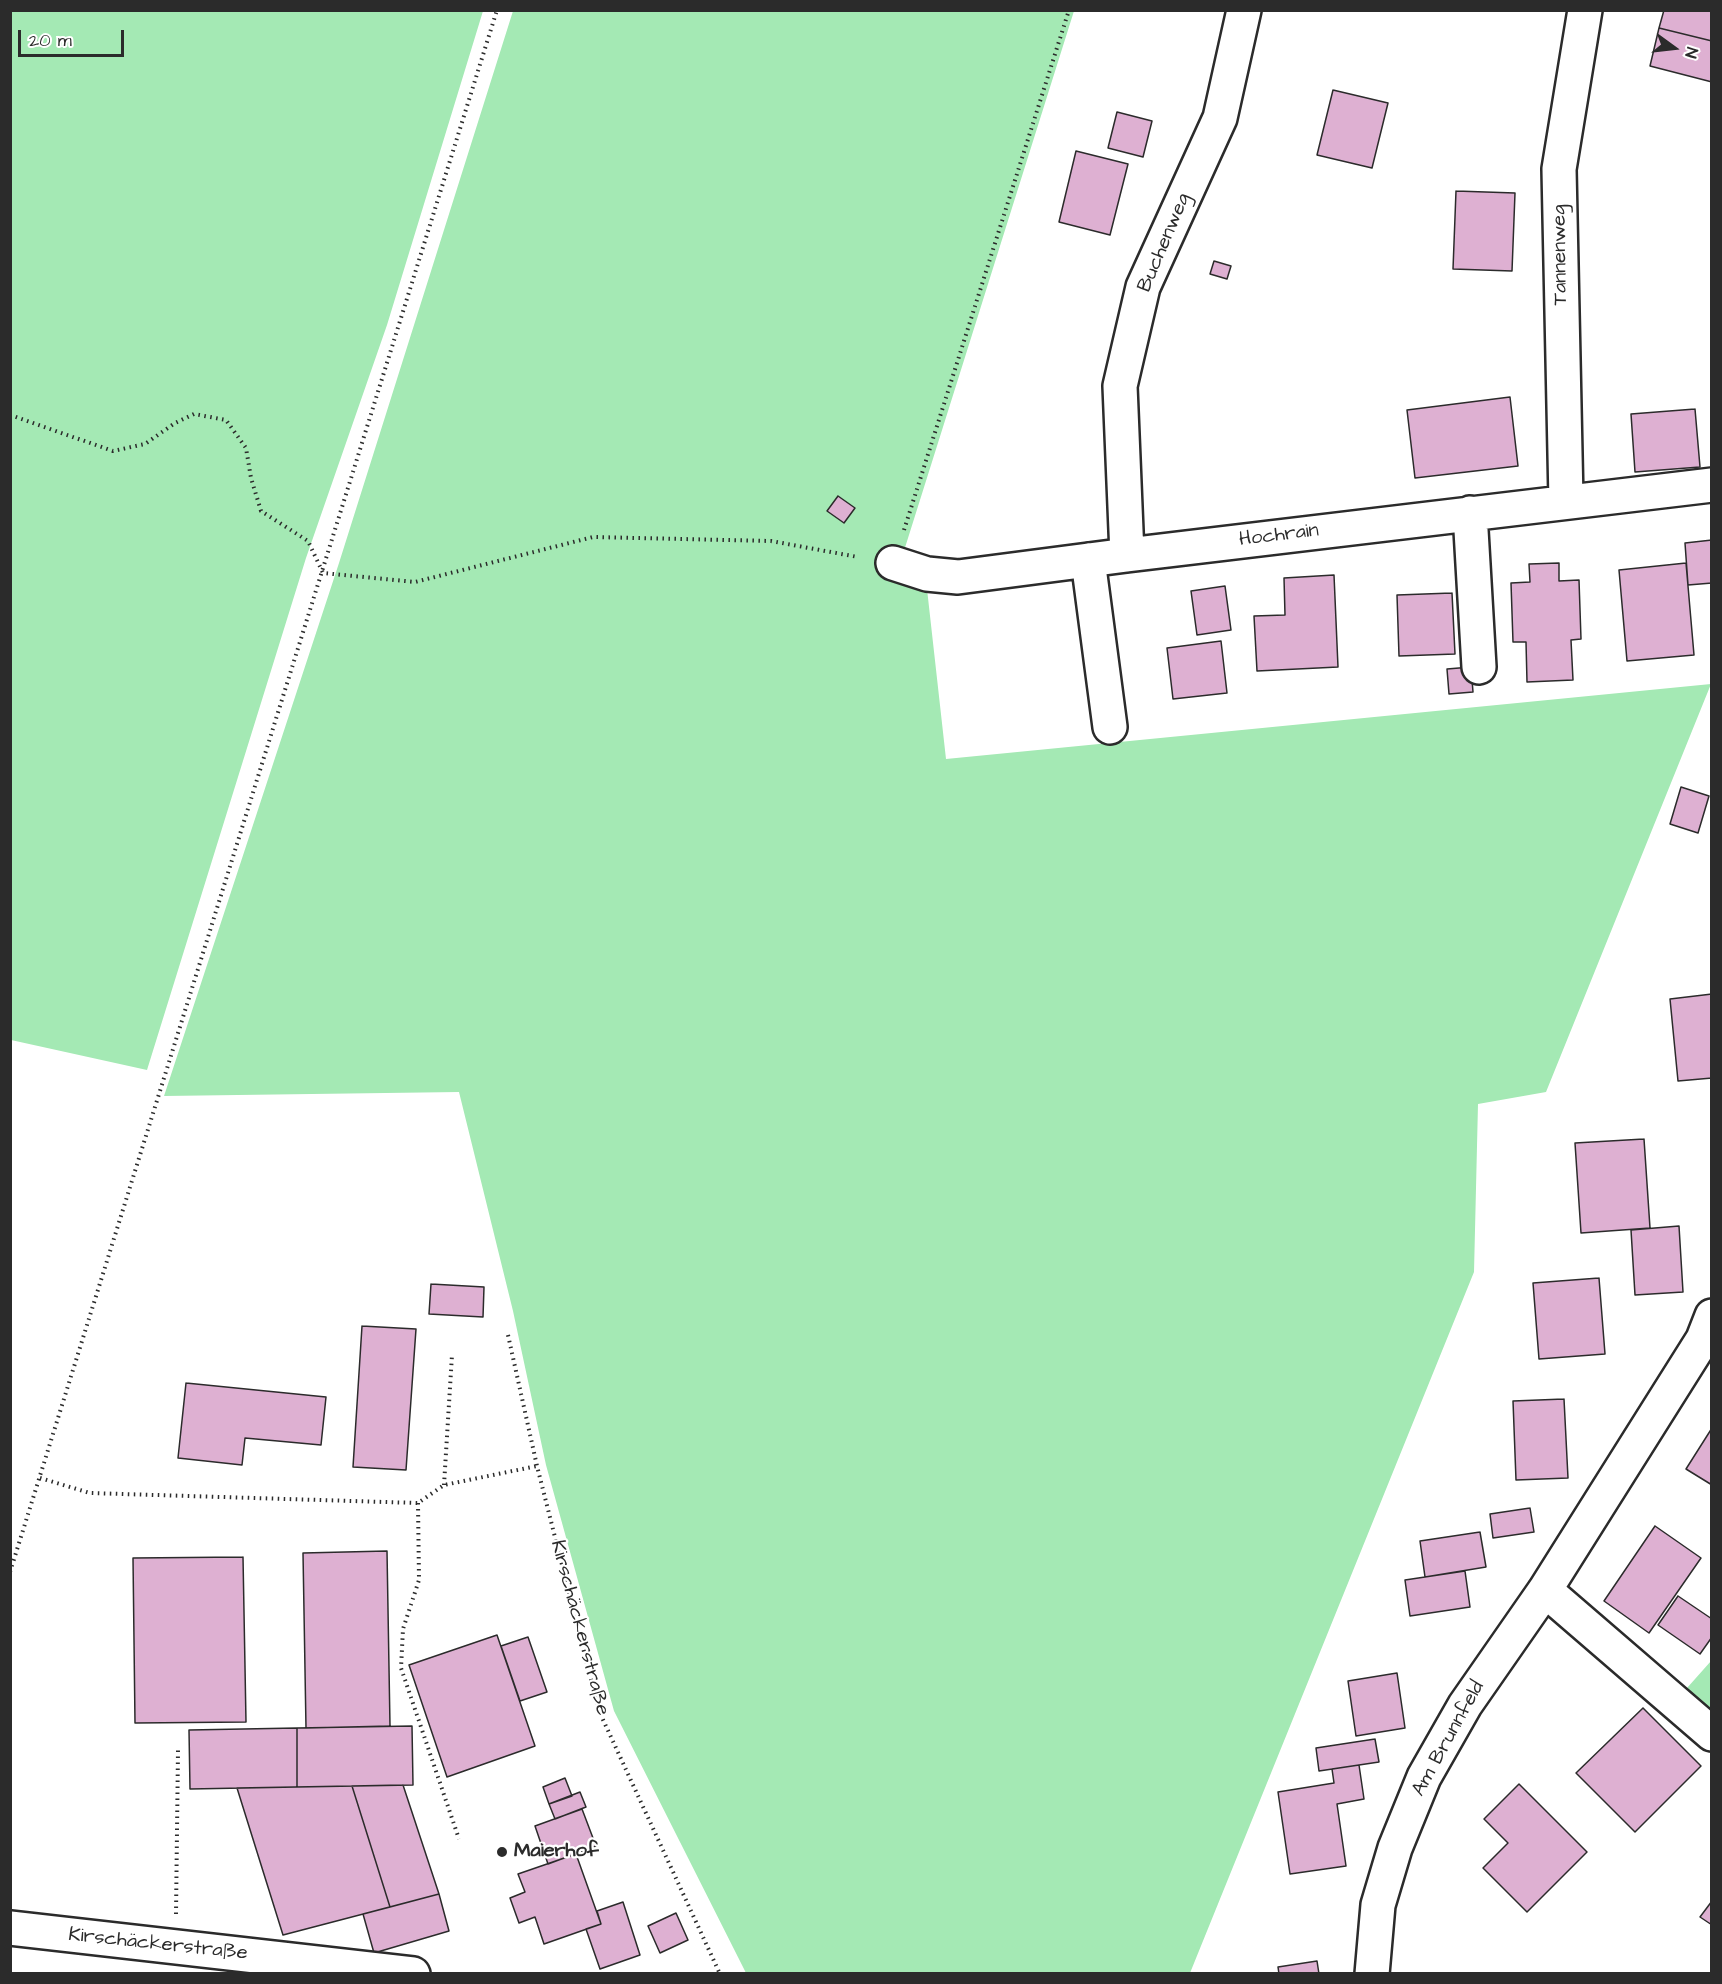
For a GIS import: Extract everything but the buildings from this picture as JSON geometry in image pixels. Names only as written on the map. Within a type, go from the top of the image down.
[{"type":"street","name":"Buchenweg","points":[[1127,555],[1119,386],[1143,287],[1220,118],[1244,10]]},
{"type":"street","name":"Tannenweg","points":[[1566,501],[1559,169],[1585,10]]},
{"type":"street","name":"Hochrain","points":[[893,563],[927,574],[958,578],[1127,555],[1712,485]]},
{"type":"street","points":[[1470,513],[1479,667]]},
{"type":"street","points":[[1088,560],[1110,727]]},
{"type":"street","name":"Am Brunnfeld","points":[[1372,1974],[1378,1905],[1395,1848],[1424,1777],[1465,1705],[1545,1590],[1703,1339],[1712,1316]]},
{"type":"street","points":[[1545,1590],[1712,1734]]},
{"type":"street","name":"Kirschäckerstraße","points":[[10,1928],[406,1973]]},
{"type":"path","points":[[10,1572],[497,10]]},
{"type":"path","points":[[323,573],[415,582],[593,537],[771,541],[893,563],[1069,10]]},
{"type":"path","points":[[10,415],[113,451],[145,444],[175,423],[194,414],[226,420],[246,448],[251,478],[261,511],[308,541],[323,573]]},
{"type":"path","name":"Kirschäckerstraße","points":[[508,1335],[537,1466],[598,1711],[720,1974]]},
{"type":"path","points":[[444,1485],[452,1355]]},
{"type":"path","points":[[40,1478],[90,1493],[418,1503],[444,1485],[537,1466]]},
{"type":"path","points":[[418,1503],[419,1580],[403,1629],[401,1668],[459,1839]]},
{"type":"path","points":[[176,1947],[178,1750]]},
{"type":"green space","points":[[11,10],[483,11],[387,325],[306,558],[147,1070],[11,1040]]},
{"type":"green space","points":[[513,11],[1074,11],[897,573],[926,580],[946,759],[1711,684],[1546,1092],[1478,1104],[1474,1272],[1190,1973],[746,1973],[614,1711],[546,1465],[513,1311],[459,1092],[164,1096],[339,563]]},
{"type":"green space","points":[[1711,1661],[1711,1712],[1687,1688]]},
{"type":"place","name":"Maierhof","points":[[502,1852]]}]
